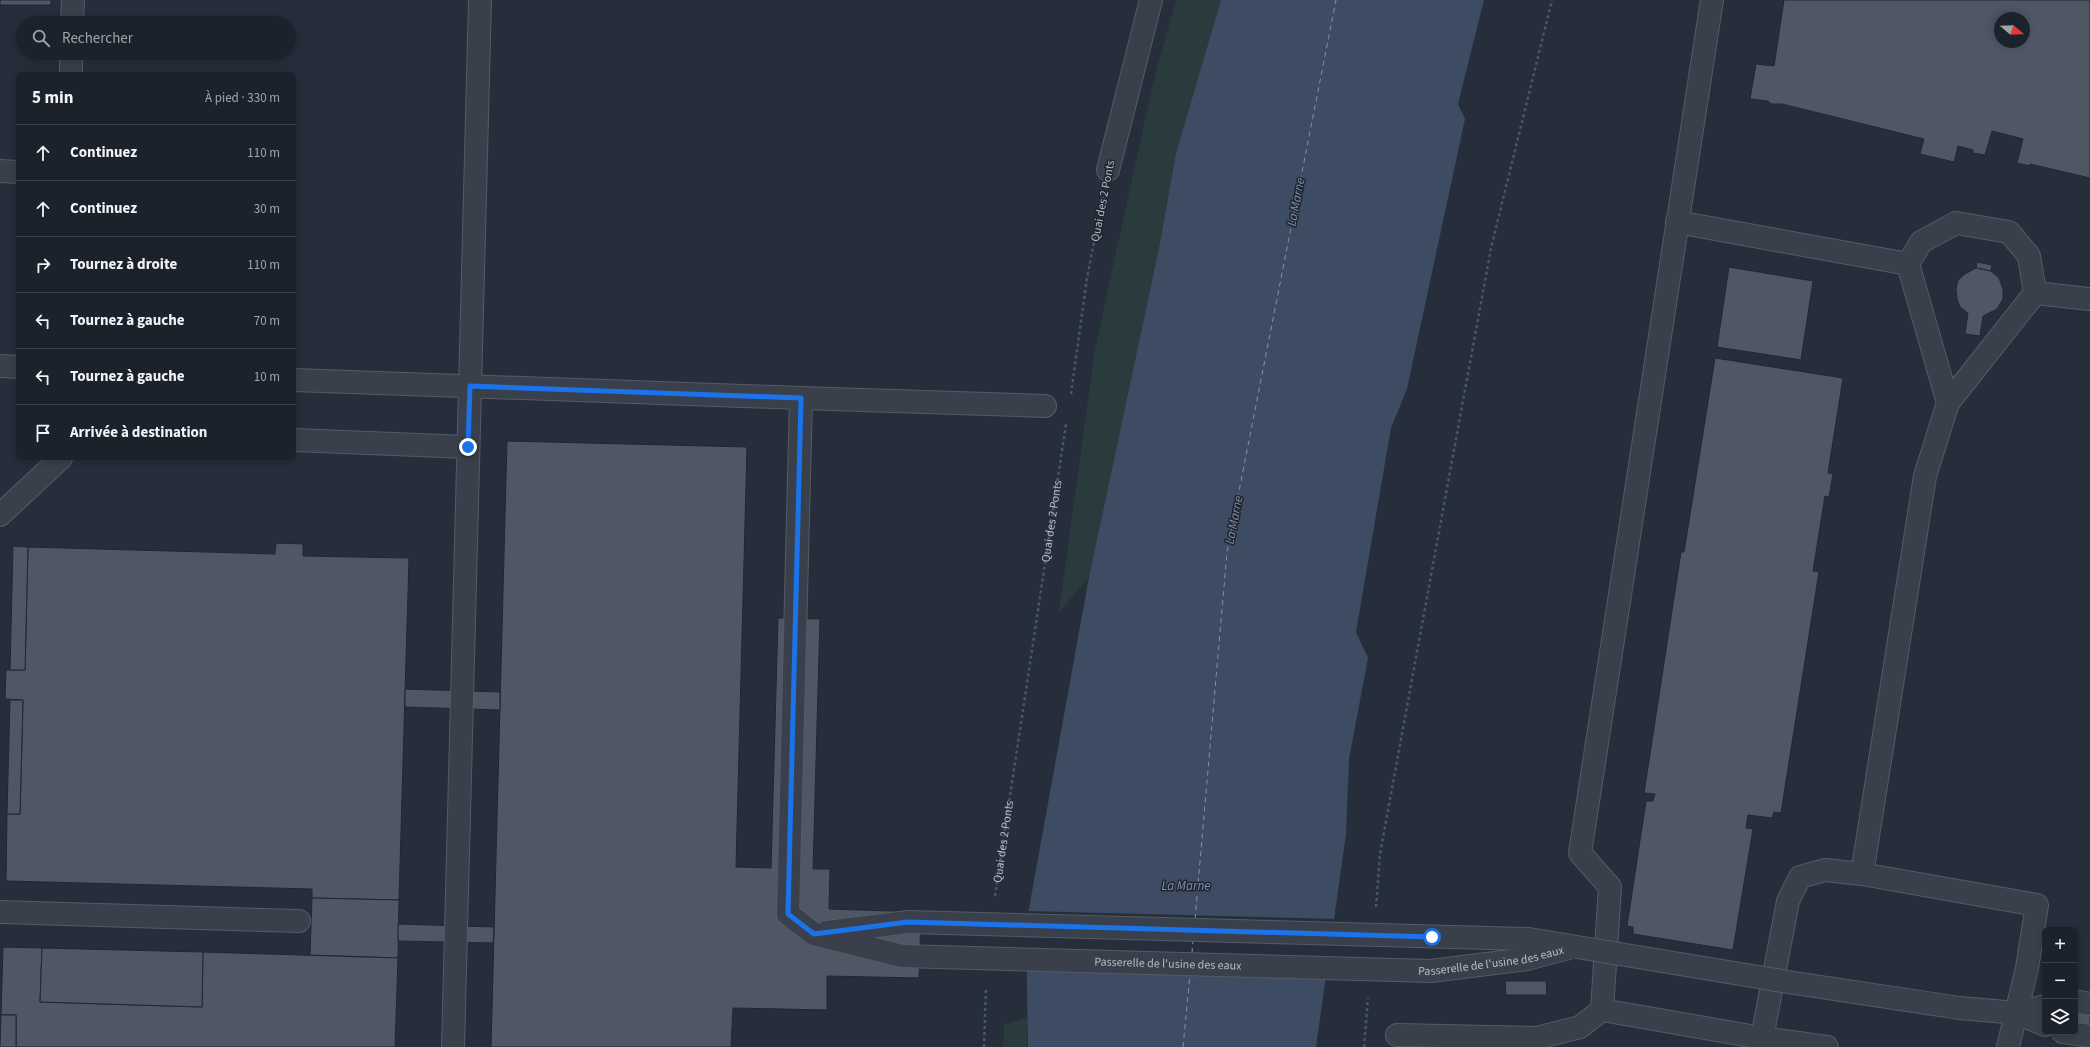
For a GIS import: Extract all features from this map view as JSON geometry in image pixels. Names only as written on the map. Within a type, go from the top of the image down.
[{"type":"street","points":[[72,16],[73,0]]},
{"type":"street","points":[[453,1047],[480,0]]},
{"type":"street","name":"Quai des 2 Ponts","points":[[1108,170],[1151,0]]},
{"type":"street","points":[[1602,1010],[1610,886],[1580,853],[1712,0]]},
{"type":"street","points":[[71,72],[72,60]]},
{"type":"street","points":[[0,171],[16,172]]},
{"type":"street","points":[[1677,222],[1908,264]]},
{"type":"street","points":[[1862,874],[1925,476],[1948,404],[2035,293],[2029,256],[2009,232],[1956,223],[1921,242],[1908,264],[1948,404]]},
{"type":"street","points":[[2035,293],[2090,299]]},
{"type":"street","points":[[0,366],[16,367]]},
{"type":"street","points":[[296,380],[1045,406]]},
{"type":"street","points":[[801,398],[788,914],[814,934]]},
{"type":"street","points":[[296,440],[468,447]]},
{"type":"street","points":[[0,515],[58,460]]},
{"type":"street","points":[[1762,1038],[1788,902],[1800,877],[1825,870],[1862,874],[2037,904],[2017,1013],[2008,1047]]},
{"type":"street","points":[[0,912],[299,921]]},
{"type":"street","name":"Passerelle de l'usine des eaux","points":[[814,934],[908,922],[1530,939],[1578,946]]},
{"type":"street","name":"Passerelle de l'usine des eaux","points":[[814,934],[902,956],[1431,971],[1527,960],[1578,946]]},
{"type":"street","points":[[1578,946],[1794,983],[1960,1008],[2017,1013],[2042,1007]]},
{"type":"street","points":[[2078,1002],[2090,1004]]},
{"type":"street","points":[[1397,1035],[1536,1043],[1580,1027],[1602,1010],[1762,1038],[1827,1047]]},
{"type":"street","points":[[2017,1013],[2042,1025]]},
{"type":"street","points":[[2078,1034],[2090,1036]]},
{"type":"path","points":[[1376,909],[1380,854],[1492,248],[1552,0]]},
{"type":"path","name":"Quai des 2 Ponts","points":[[1070,401],[1087,278],[1108,170]]},
{"type":"path","name":"Quai des 2 Ponts","points":[[994,901],[1067,416]]},
{"type":"path","points":[[984,1047],[986,984]]},
{"type":"path","points":[[1364,1047],[1368,995]]},
{"type":"shaded area","points":[[1176,0],[1221,0],[1176,153],[1160,243],[1089,577],[1059,612],[1095,349],[1153,83]]},
{"type":"shaded area","points":[[1027,1017],[1027,1047],[1003,1047],[1004,1025]]},
{"type":"water","name":"La Marne","points":[[1221,0],[1484,0],[1458,104],[1465,119],[1407,389],[1391,428],[1356,632],[1368,658],[1349,759],[1346,834],[1316,1047],[1028,1047],[1026,925],[1089,577],[1160,243],[1176,153]]},
{"type":"pier","points":[[1027,911],[1336,919],[1328,978],[1025,969],[1024,925]]},
{"type":"building","points":[[0,0],[51,0],[51,5],[0,5]]},
{"type":"building","points":[[1784,0],[2090,0],[2090,178],[2030,164],[2030,166],[2017,163],[2023,139],[1992,131],[1985,155],[1973,153],[1973,150],[1958,146],[1954,162],[1920,154],[1924,139],[1782,104],[1771,104],[1768,101],[1750,99],[1756,64],[1774,66]]},
{"type":"building","points":[[1977,262],[1992,265],[1991,271],[1976,268]]},
{"type":"building","points":[[1729,267],[1813,281],[1801,360],[1717,347]]},
{"type":"building","points":[[1976,268],[1991,271],[1999,278],[2003,289],[2003,299],[1997,309],[1983,316],[1980,336],[1965,334],[1968,313],[1960,307],[1956,289],[1958,280]]},
{"type":"building","points":[[1715,358],[1843,378],[1828,473],[1833,474],[1829,497],[1825,496],[1813,571],[1819,572],[1781,813],[1774,812],[1772,818],[1748,815],[1746,828],[1753,829],[1733,950],[1633,934],[1633,927],[1627,926],[1646,801],[1653,801],[1655,794],[1644,793],[1681,552],[1684,552]]},
{"type":"building","points":[[507,441],[747,447],[736,867],[771,868],[778,618],[820,619],[813,869],[830,869],[829,909],[921,912],[919,978],[827,976],[827,1010],[733,1008],[731,1047],[491,1047]]},
{"type":"building","points":[[276,543],[303,544],[303,556],[409,558],[399,900],[312,898],[312,889],[6,881],[7,814],[20,814],[23,700],[5,699],[6,670],[25,670],[28,547],[275,554]]},
{"type":"building","points":[[13,546],[28,547],[25,670],[10,670]]},
{"type":"building","points":[[405,689],[500,692],[500,710],[405,707]]},
{"type":"building","points":[[10,700],[23,700],[20,814],[7,814]]},
{"type":"building","points":[[312,898],[399,900],[398,958],[310,955]]},
{"type":"building","points":[[398,924],[494,927],[493,943],[398,941]]},
{"type":"building","points":[[3,947],[42,948],[40,1002],[202,1007],[203,952],[398,958],[395,1047],[16,1047],[16,1015],[1,1015]]},
{"type":"building","points":[[42,948],[203,952],[202,1007],[40,1002]]},
{"type":"building","points":[[1505,981],[1546,981],[1547,995],[1506,995]]},
{"type":"building","points":[[2078,1013],[2090,1015],[2090,1027],[2078,1025]]},
{"type":"building","points":[[1,1015],[16,1015],[16,1047],[0,1047]]},
{"type":"ferry route","points":[[1195,919],[1227,552],[1336,0]]},
{"type":"ferry route","points":[[1192,953],[1193,940]]},
{"type":"ferry route","points":[[1183,1047],[1190,974]]},
{"type":"route","points":[[468,447],[470,386],[801,398],[788,914],[814,934],[908,922],[1432,937]]}]
